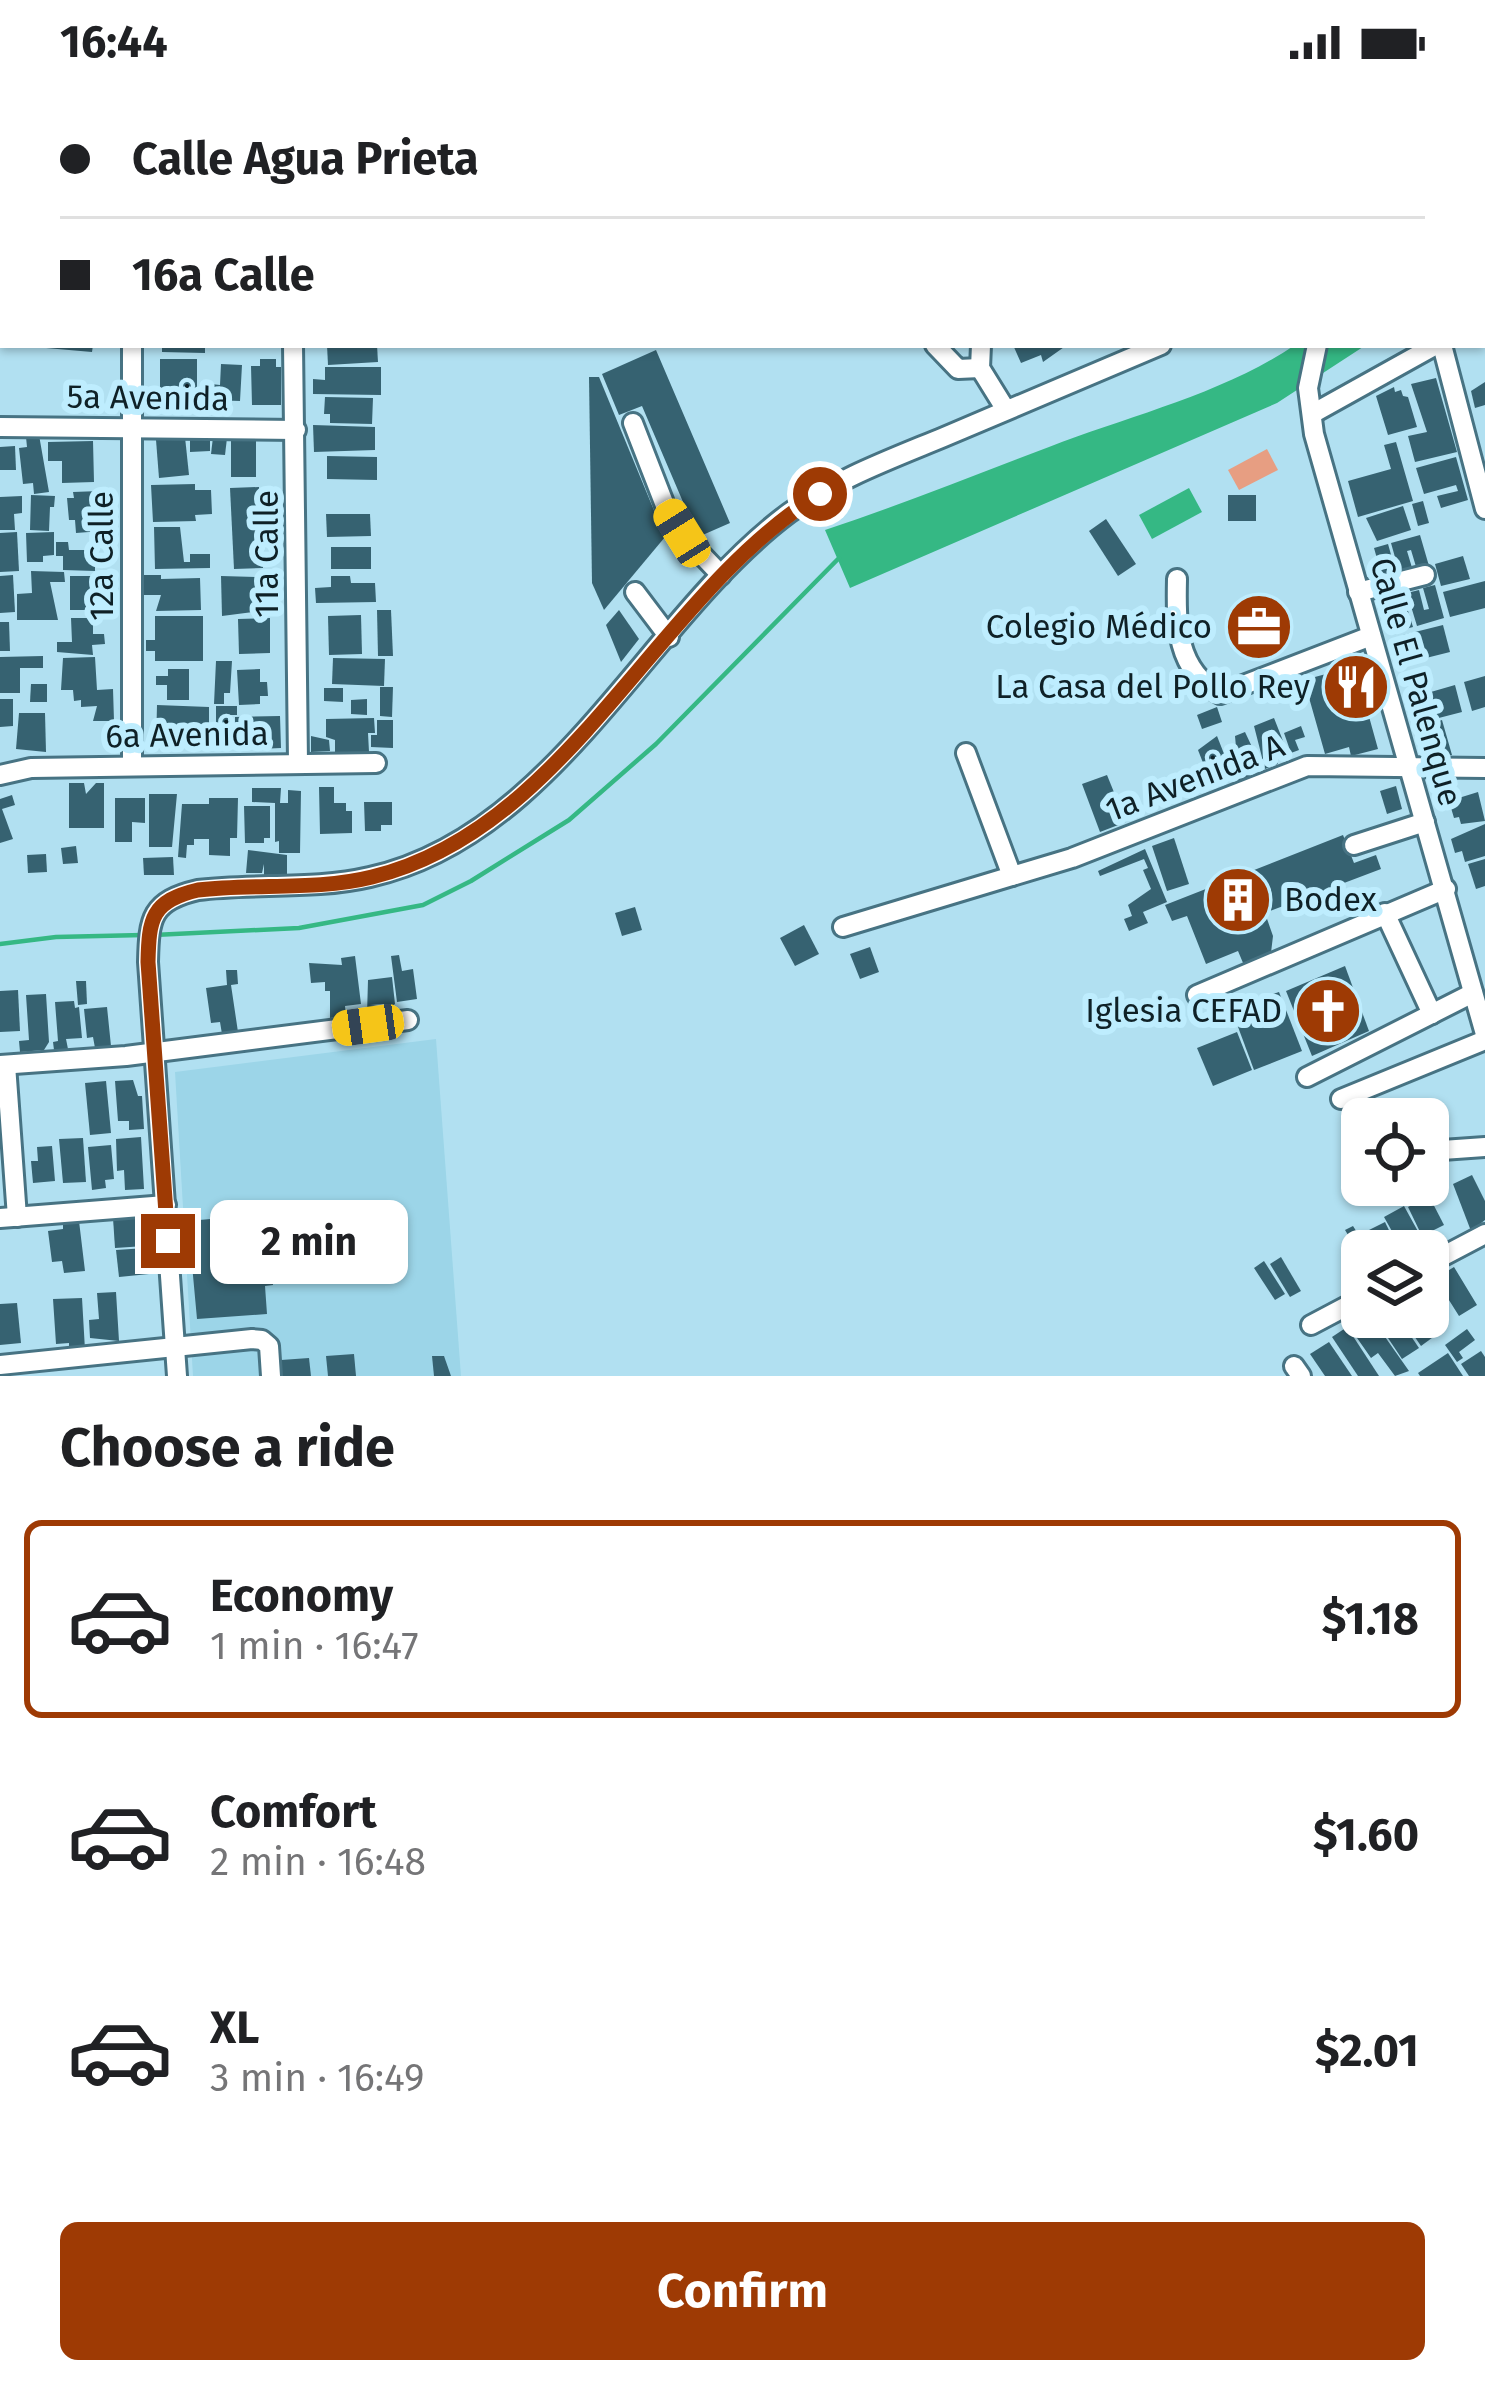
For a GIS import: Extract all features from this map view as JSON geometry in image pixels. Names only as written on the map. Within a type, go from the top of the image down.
[{"type":"street","name":"12a Calle","points":[[132,348],[132,766]]},
{"type":"street","name":"11a Calle","points":[[293,348],[298,762]]},
{"type":"street","points":[[938,348],[958,369],[980,368]]},
{"type":"street","points":[[981,348],[980,368],[1006,410]]},
{"type":"street","points":[[177,1376],[148,962],[148,923],[157,911],[181,894],[374,877],[451,844],[488,821],[580,738],[721,575],[764,533],[860,472],[1154,348]]},
{"type":"street","name":"Calle El Palenque","points":[[1316,348],[1308,388],[1314,434],[1485,1037]]},
{"type":"street","points":[[1312,414],[1433,348]]},
{"type":"street","points":[[1440,348],[1485,509]]},
{"type":"street","points":[[633,423],[666,508],[721,575]]},
{"type":"street","name":"5a Avenida","points":[[0,427],[296,430]]},
{"type":"street","points":[[1358,592],[1424,575]]},
{"type":"street","points":[[1178,580],[1176,629],[1190,668],[1202,684],[1220,694],[1371,636]]},
{"type":"street","points":[[635,592],[668,637]]},
{"type":"street","points":[[966,753],[1012,876]]},
{"type":"street","name":"6a Avenida","points":[[0,775],[31,768],[376,763]]},
{"type":"street","name":"1a Avenida A","points":[[843,927],[1072,858],[1307,766],[1485,768]]},
{"type":"street","points":[[1354,845],[1425,822]]},
{"type":"street","points":[[1197,995],[1446,889]]},
{"type":"street","points":[[1385,913],[1432,1014]]},
{"type":"street","points":[[1307,1077],[1473,993]]},
{"type":"street","points":[[166,1205],[9,1217],[3,1065],[126,1056],[408,1020]]},
{"type":"street","points":[[1343,1098],[1485,1037]]},
{"type":"street","points":[[1449,1150],[1485,1147]]},
{"type":"street","points":[[1449,1253],[1485,1234]]},
{"type":"street","points":[[1311,1325],[1341,1309]]},
{"type":"street","points":[[0,1365],[262,1340],[269,1346],[271,1376]]},
{"type":"shaded area","points":[[1290,348],[1361,348],[1277,403],[850,588],[825,530],[1207,391]]},
{"type":"shaded area","points":[[1267,449],[1278,470],[1239,490],[1228,470]]},
{"type":"shaded area","points":[[1189,488],[1202,512],[1152,539],[1139,515]]},
{"type":"shaded area","points":[[436,1039],[461,1376],[193,1376],[175,1072]]},
{"type":"building","points":[[46,348],[93,348],[92,352]]},
{"type":"building","points":[[162,348],[205,348],[205,353],[162,352]]},
{"type":"building","points":[[327,348],[377,348],[378,362],[328,365]]},
{"type":"building","points":[[1014,348],[1063,348],[1043,362],[1041,355],[1021,363]]},
{"type":"building","points":[[656,350],[730,523],[698,537],[642,406],[619,415],[602,374]]},
{"type":"building","points":[[160,359],[197,359],[197,394],[160,394]]},
{"type":"building","points":[[260,359],[276,359],[276,367],[281,367],[281,405],[252,405],[251,366],[260,366]]},
{"type":"building","points":[[221,364],[242,365],[240,401],[210,400],[211,384],[220,385]]},
{"type":"building","points":[[325,367],[381,367],[381,395],[313,394],[313,379],[325,380]]},
{"type":"building","points":[[589,377],[599,377],[665,537],[604,610],[592,583]]},
{"type":"building","points":[[1436,378],[1457,452],[1415,462],[1408,436],[1427,432],[1411,384]]},
{"type":"building","points":[[1485,382],[1485,405],[1475,408],[1471,391]]},
{"type":"building","points":[[1394,387],[1408,397],[1417,427],[1388,435],[1376,396]]},
{"type":"building","points":[[325,397],[373,398],[372,424],[330,423],[330,414],[324,414]]},
{"type":"building","points":[[313,425],[375,427],[375,450],[314,452]]},
{"type":"building","points":[[39,435],[49,492],[34,494],[33,483],[23,484],[19,448],[27,447],[26,437]]},
{"type":"building","points":[[190,436],[210,436],[210,451],[190,452]]},
{"type":"building","points":[[185,437],[189,475],[159,478],[156,440]]},
{"type":"building","points":[[213,437],[227,438],[225,455],[211,454]]},
{"type":"building","points":[[93,441],[94,482],[62,483],[62,461],[48,461],[48,442]]},
{"type":"building","points":[[231,441],[256,441],[256,477],[231,477]]},
{"type":"building","points":[[1396,442],[1413,501],[1358,517],[1348,481],[1391,469],[1384,445]]},
{"type":"building","points":[[15,446],[16,470],[0,470],[0,447]]},
{"type":"building","points":[[327,456],[377,457],[377,480],[327,479]]},
{"type":"building","points":[[1456,457],[1468,500],[1441,508],[1437,496],[1458,491],[1456,485],[1424,494],[1416,468]]},
{"type":"building","points":[[195,484],[195,490],[211,490],[212,514],[195,515],[196,521],[153,522],[151,485]]},
{"type":"building","points":[[259,487],[263,568],[234,569],[230,488]]},
{"type":"building","points":[[100,491],[102,531],[76,533],[67,498],[74,498],[73,492]]},
{"type":"building","points":[[31,495],[55,496],[49,531],[30,530]]},
{"type":"building","points":[[1228,495],[1256,495],[1256,521],[1228,521]]},
{"type":"building","points":[[22,496],[22,513],[14,514],[15,530],[0,530],[0,497]]},
{"type":"building","points":[[1423,501],[1429,523],[1418,526],[1412,504]]},
{"type":"building","points":[[1403,506],[1411,530],[1377,541],[1366,518]]},
{"type":"building","points":[[326,514],[370,514],[371,536],[327,537]]},
{"type":"building","points":[[1106,519],[1136,564],[1118,576],[1089,531]]},
{"type":"building","points":[[154,527],[180,527],[184,562],[190,562],[190,554],[210,554],[210,568],[155,569]]},
{"type":"building","points":[[17,532],[19,571],[0,572],[0,533]]},
{"type":"building","points":[[54,532],[54,555],[43,556],[43,562],[27,562],[26,533]]},
{"type":"building","points":[[1420,535],[1429,566],[1417,570],[1411,550],[1407,551],[1413,571],[1400,575],[1391,543]]},
{"type":"building","points":[[56,542],[68,542],[69,550],[95,550],[95,571],[63,570]]},
{"type":"building","points":[[1388,544],[1397,576],[1383,580],[1374,548]]},
{"type":"building","points":[[331,547],[371,547],[371,569],[331,569]]},
{"type":"building","points":[[1463,556],[1470,579],[1441,586],[1435,564]]},
{"type":"building","points":[[31,571],[64,572],[65,582],[50,582],[58,620],[17,620],[17,594],[32,593]]},
{"type":"building","points":[[13,575],[15,612],[0,613],[0,576]]},
{"type":"building","points":[[144,575],[200,578],[201,610],[156,611],[161,595],[144,595]]},
{"type":"building","points":[[70,576],[94,576],[92,610],[70,610]]},
{"type":"building","points":[[221,576],[256,577],[253,612],[222,616]]},
{"type":"building","points":[[331,576],[350,576],[351,583],[375,583],[376,602],[316,603],[315,588],[331,587]]},
{"type":"building","points":[[1485,581],[1485,608],[1450,617],[1443,592]]},
{"type":"building","points":[[1435,585],[1444,618],[1417,626],[1407,593],[1419,590],[1424,610],[1429,609],[1423,588]]},
{"type":"building","points":[[259,594],[276,594],[276,614],[259,614]]},
{"type":"building","points":[[1404,598],[1413,627],[1398,631],[1390,602]]},
{"type":"building","name":"Colegio Médico","points":[[1269,601],[1278,646],[1250,652],[1240,607]]},
{"type":"building","points":[[377,610],[391,610],[393,656],[378,656]]},
{"type":"building","points":[[619,610],[639,639],[621,662],[606,625]]},
{"type":"building","points":[[361,615],[362,654],[329,655],[328,616]]},
{"type":"building","points":[[155,616],[203,616],[203,661],[155,661],[155,651],[146,651],[146,640],[155,640]]},
{"type":"building","points":[[71,618],[93,618],[93,634],[104,634],[105,644],[92,645],[93,655],[57,652],[57,642],[72,642]]},
{"type":"building","points":[[270,618],[270,653],[239,654],[238,619]]},
{"type":"building","points":[[0,622],[9,622],[10,651],[0,651]]},
{"type":"building","points":[[1443,625],[1450,652],[1410,662],[1403,635]]},
{"type":"building","points":[[43,656],[43,668],[20,668],[20,693],[0,693],[0,657]]},
{"type":"building","points":[[95,657],[97,690],[113,689],[114,721],[93,721],[97,706],[81,707],[81,700],[74,701],[73,690],[61,690],[63,658]]},
{"type":"building","points":[[333,658],[385,659],[384,686],[332,684]]},
{"type":"building","points":[[216,661],[232,661],[230,693],[224,693],[224,704],[214,704]]},
{"type":"building","points":[[1355,666],[1378,749],[1351,756],[1349,747],[1325,754],[1304,680]]},
{"type":"building","points":[[168,669],[189,669],[189,700],[167,700],[167,685],[156,685],[156,676],[168,676]]},
{"type":"building","points":[[260,669],[260,682],[267,682],[268,696],[260,696],[260,704],[239,705],[237,670]]},
{"type":"building","points":[[1485,676],[1485,707],[1472,711],[1464,682]]},
{"type":"building","points":[[31,684],[47,684],[47,702],[30,702]]},
{"type":"building","points":[[1455,685],[1462,712],[1431,720],[1429,710],[1414,714],[1410,698]]},
{"type":"building","points":[[380,687],[393,687],[392,717],[380,716]]},
{"type":"building","points":[[324,688],[343,688],[343,702],[324,701]]},
{"type":"building","points":[[0,699],[13,699],[13,726],[0,727]]},
{"type":"building","points":[[367,699],[367,715],[351,714],[351,700]]},
{"type":"building","points":[[157,705],[209,707],[209,727],[202,727],[201,748],[156,746]]},
{"type":"building","points":[[216,706],[237,706],[237,715],[228,715],[228,731],[216,731]]},
{"type":"building","points":[[1217,707],[1222,722],[1202,729],[1197,715]]},
{"type":"building","points":[[19,713],[45,713],[46,752],[16,749]]},
{"type":"building","points":[[280,716],[281,748],[259,749],[259,738],[235,739],[235,717]]},
{"type":"building","points":[[374,718],[375,733],[368,733],[369,752],[335,752],[335,740],[326,737],[326,719]]},
{"type":"building","points":[[1274,718],[1287,751],[1276,760],[1278,764],[1265,769],[1254,726]]},
{"type":"building","points":[[377,720],[393,720],[393,748],[371,747]]},
{"type":"building","points":[[1442,720],[1452,755],[1443,757],[1441,751],[1434,753],[1430,740],[1424,742],[1420,727]]},
{"type":"building","points":[[1301,726],[1305,737],[1295,740],[1299,750],[1291,753],[1284,733]]},
{"type":"building","points":[[1245,732],[1260,764],[1249,769],[1252,776],[1238,781],[1229,750],[1236,747],[1235,736]]},
{"type":"building","points":[[311,736],[329,740],[330,751],[311,752]]},
{"type":"building","points":[[1217,736],[1230,769],[1207,773],[1198,750]]},
{"type":"building","points":[[1107,775],[1126,822],[1100,832],[1082,784]]},
{"type":"building","points":[[69,783],[84,783],[86,794],[96,783],[104,783],[104,828],[69,828]]},
{"type":"building","points":[[1396,786],[1402,809],[1387,814],[1380,791]]},
{"type":"building","points":[[319,787],[334,787],[334,803],[346,803],[346,811],[352,811],[352,833],[320,834]]},
{"type":"building","points":[[252,788],[281,788],[280,803],[288,803],[288,790],[301,791],[300,853],[279,853],[275,803],[252,802]]},
{"type":"building","points":[[1478,792],[1485,821],[1461,824],[1449,801]]},
{"type":"building","points":[[149,794],[177,794],[172,847],[149,847]]},
{"type":"building","points":[[12,795],[15,805],[2,809],[13,839],[0,843],[0,799]]},
{"type":"building","points":[[115,798],[145,798],[145,823],[132,822],[132,842],[115,842]]},
{"type":"building","points":[[209,798],[238,798],[237,838],[230,838],[230,856],[209,855],[209,839],[194,839],[194,845],[187,845],[186,858],[178,857],[182,804],[209,804]]},
{"type":"building","points":[[364,802],[392,802],[392,825],[365,831]]},
{"type":"building","points":[[244,806],[270,806],[270,838],[264,838],[264,843],[245,843]]},
{"type":"building","points":[[1485,824],[1485,856],[1465,862],[1462,851],[1455,853],[1451,839]]},
{"type":"building","name":"Bodex","points":[[1343,835],[1354,863],[1376,855],[1381,869],[1265,913],[1273,936],[1270,961],[1246,970],[1238,951],[1206,964],[1187,916],[1172,921],[1165,905]]},
{"type":"building","points":[[1174,838],[1189,884],[1167,891],[1152,846]]},
{"type":"building","points":[[76,846],[78,863],[63,864],[61,848]]},
{"type":"building","points":[[1145,849],[1167,902],[1143,912],[1148,923],[1129,931],[1124,919],[1132,916],[1128,905],[1151,889],[1144,859],[1100,876],[1098,871]]},
{"type":"building","points":[[248,850],[287,855],[287,875],[264,875],[264,864],[262,873],[246,873]]},
{"type":"building","points":[[46,854],[47,872],[28,873],[27,855]]},
{"type":"building","points":[[173,857],[174,875],[144,875],[143,858]]},
{"type":"building","points":[[1485,859],[1485,886],[1476,889],[1468,864]]},
{"type":"building","points":[[635,907],[642,930],[622,936],[615,913]]},
{"type":"building","points":[[804,925],[819,954],[795,966],[780,938]]},
{"type":"building","points":[[870,947],[879,972],[860,979],[850,954]]},
{"type":"building","points":[[399,955],[402,971],[413,969],[417,999],[397,1002],[391,956]]},
{"type":"building","points":[[355,956],[361,1004],[345,1006],[346,1016],[330,1018],[330,991],[325,991],[325,982],[311,983],[309,963],[342,965],[341,958]]},
{"type":"building","name":"Iglesia CEFAD","points":[[1345,966],[1369,1031],[1312,1056],[1286,991]]},
{"type":"building","points":[[226,970],[237,970],[238,984],[231,985],[238,1032],[222,1034],[220,1022],[211,1023],[206,988],[227,985]]},
{"type":"building","points":[[392,977],[395,1004],[385,1011],[384,1004],[370,1005],[379,1006],[380,1013],[367,1015],[368,980]]},
{"type":"building","points":[[76,981],[86,981],[87,1004],[78,1005]]},
{"type":"building","points":[[18,990],[20,1031],[0,1032],[0,991]]},
{"type":"building","points":[[1279,992],[1302,1051],[1254,1070],[1231,1008]]},
{"type":"building","points":[[46,994],[49,1042],[44,1050],[20,1052],[19,1041],[29,1040],[26,995]]},
{"type":"building","points":[[74,1001],[75,1008],[79,1007],[82,1038],[66,1039],[68,1049],[54,1050],[53,1042],[58,1041],[55,1002]]},
{"type":"building","points":[[107,1007],[111,1046],[95,1048],[93,1037],[87,1038],[84,1009]]},
{"type":"building","points":[[1237,1032],[1252,1070],[1213,1086],[1197,1048]]},
{"type":"building","points":[[133,1080],[142,1096],[144,1129],[129,1130],[129,1121],[118,1121],[115,1081]]},
{"type":"building","points":[[106,1081],[111,1133],[90,1135],[85,1083]]},
{"type":"building","points":[[141,1137],[144,1189],[125,1190],[124,1170],[117,1171],[116,1139]]},
{"type":"building","points":[[83,1138],[86,1182],[63,1183],[59,1139]]},
{"type":"building","points":[[111,1145],[114,1179],[105,1180],[106,1188],[92,1190],[88,1147]]},
{"type":"building","points":[[52,1146],[55,1181],[33,1183],[31,1161],[38,1161],[37,1147]]},
{"type":"building","points":[[1472,1175],[1485,1201],[1485,1220],[1471,1231],[1453,1184]]},
{"type":"building","points":[[1404,1206],[1417,1230],[1391,1230],[1384,1217]]},
{"type":"building","points":[[1434,1206],[1444,1225],[1419,1230],[1408,1207]]},
{"type":"building","points":[[267,1214],[273,1285],[265,1286],[267,1314],[197,1319],[188,1221]]},
{"type":"building","points":[[144,1216],[145,1246],[115,1248],[113,1218]]},
{"type":"building","points":[[79,1221],[85,1271],[64,1273],[62,1261],[52,1262],[48,1231],[63,1229],[63,1222]]},
{"type":"building","points":[[146,1248],[149,1274],[119,1277],[116,1250]]},
{"type":"building","points":[[1281,1257],[1301,1291],[1290,1297],[1270,1264]]},
{"type":"building","points":[[1264,1261],[1285,1294],[1275,1300],[1254,1268]]},
{"type":"building","points":[[1454,1267],[1477,1305],[1459,1316],[1449,1300],[1449,1270]]},
{"type":"building","points":[[116,1292],[119,1341],[90,1338],[89,1320],[99,1319],[97,1293]]},
{"type":"building","points":[[82,1298],[85,1350],[69,1351],[69,1343],[56,1344],[53,1299]]},
{"type":"building","points":[[17,1303],[21,1343],[0,1345],[0,1304]]},
{"type":"building","points":[[1467,1329],[1475,1340],[1459,1352],[1463,1358],[1457,1362],[1445,1345]]},
{"type":"building","points":[[1341,1331],[1341,1338],[1354,1338],[1379,1376],[1358,1376],[1332,1337]]},
{"type":"building","points":[[1357,1338],[1386,1338],[1409,1371],[1395,1376],[1378,1353],[1371,1358]]},
{"type":"building","points":[[1388,1338],[1412,1338],[1419,1348],[1402,1359]]},
{"type":"building","points":[[1329,1342],[1352,1376],[1325,1376],[1310,1354]]},
{"type":"building","points":[[1481,1351],[1485,1376],[1469,1376],[1461,1364]]},
{"type":"building","points":[[1448,1353],[1463,1376],[1420,1376],[1418,1373]]},
{"type":"building","points":[[354,1354],[356,1376],[328,1376],[326,1356]]},
{"type":"building","points":[[432,1356],[444,1356],[451,1376],[434,1376]]},
{"type":"building","points":[[309,1358],[311,1376],[282,1376],[281,1360]]},
{"type":"waterway","points":[[154,935],[299,928],[423,905],[471,881],[569,820],[656,744],[839,558]]},
{"type":"waterway","points":[[0,944],[143,935]]},
{"type":"place","name":"Colegio Médico","points":[[1259,627]]},
{"type":"place","name":"La Casa del Pollo Rey","points":[[1356,687]]},
{"type":"place","name":"Bodex","points":[[1238,900]]},
{"type":"place","name":"Iglesia CEFAD","points":[[1328,1011]]},
{"type":"route","points":[[168,1241],[148,962],[148,923],[157,911],[181,894],[198,890],[332,884],[374,877],[451,844],[488,821],[580,738],[721,575],[764,533],[820,494]]}]
